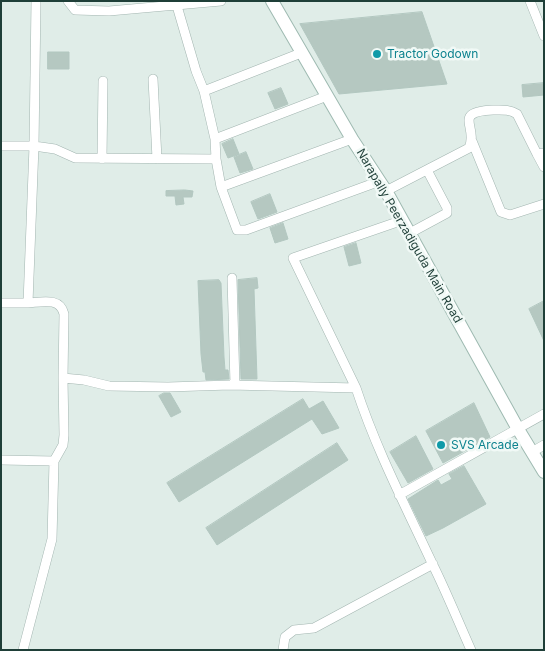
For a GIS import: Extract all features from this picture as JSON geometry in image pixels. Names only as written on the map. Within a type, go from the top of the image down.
[{"type":"street","points":[[28,303],[34,146],[36,1]]},
{"type":"street","points":[[68,1],[75,10],[109,11],[221,1]]},
{"type":"street","name":"Narapally Peerzadiguda Main Road","points":[[272,1],[352,139],[403,220],[518,429],[544,472]]},
{"type":"street","points":[[530,1],[544,36]]},
{"type":"street","points":[[176,6],[204,91],[215,139],[221,187],[237,230],[240,231],[383,186],[427,170],[469,148],[472,141]]},
{"type":"street","points":[[204,91],[301,52]]},
{"type":"street","points":[[153,79],[157,159]]},
{"type":"street","points":[[102,159],[103,81]]},
{"type":"street","points":[[215,139],[327,96]]},
{"type":"street","points":[[544,167],[541,154],[516,114],[511,110],[475,112],[470,116],[468,124],[472,141],[501,212],[510,215],[544,204]]},
{"type":"street","points":[[221,187],[352,139]]},
{"type":"street","points":[[1,146],[34,146],[55,149],[75,158],[216,159]]},
{"type":"street","points":[[410,233],[447,213],[427,170]]},
{"type":"street","points":[[403,220],[293,258],[356,388],[366,418],[471,650]]},
{"type":"street","points":[[232,278],[235,385]]},
{"type":"street","points":[[1,303],[51,302],[59,304],[64,314],[64,435],[63,445],[54,461],[52,539],[23,650]]},
{"type":"street","points":[[64,378],[84,380],[109,386],[235,385],[356,388]]},
{"type":"street","points":[[400,495],[544,414]]},
{"type":"street","points":[[532,452],[544,445]]},
{"type":"street","points":[[1,460],[54,461]]},
{"type":"street","points":[[283,650],[285,637],[294,630],[314,628],[433,564]]},
{"type":"building","name":"Tractor Godown","points":[[422,12],[447,84],[339,94],[300,24]]},
{"type":"building","points":[[48,52],[69,52],[69,69],[48,69]]},
{"type":"building","points":[[544,83],[544,95],[523,97],[522,85]]},
{"type":"building","points":[[281,88],[288,104],[275,109],[268,93]]},
{"type":"building","points":[[233,139],[239,154],[228,158],[222,144]]},
{"type":"building","points":[[246,152],[253,169],[240,173],[234,157]]},
{"type":"building","points":[[166,191],[193,191],[192,197],[183,197],[184,204],[176,205],[175,196],[166,196]]},
{"type":"building","points":[[270,194],[277,212],[258,219],[251,202]]},
{"type":"building","points":[[283,223],[288,239],[275,243],[270,228]]},
{"type":"building","points":[[356,243],[361,263],[349,266],[344,247]]},
{"type":"building","points":[[257,278],[258,288],[254,289],[257,379],[241,379],[238,280]]},
{"type":"building","points":[[219,280],[221,283],[225,370],[228,370],[229,379],[206,380],[201,354],[198,281]]},
{"type":"building","points":[[544,301],[544,341],[529,309]]},
{"type":"building","points":[[164,393],[170,393],[181,412],[171,417],[159,396]]},
{"type":"building","points":[[303,399],[309,409],[323,401],[339,428],[322,434],[312,419],[179,502],[167,483]]},
{"type":"building","points":[[474,403],[490,437],[443,463],[426,431]]},
{"type":"building","points":[[416,436],[433,469],[408,483],[390,452]]},
{"type":"building","points":[[337,443],[348,460],[217,545],[206,528]]},
{"type":"building","points":[[464,466],[486,504],[426,536],[408,499],[438,480],[441,485],[452,479],[449,474]]},
{"type":"place","name":"Tractor Godown","points":[[377,54]]},
{"type":"place","name":"SVS Arcade","points":[[441,445]]}]
